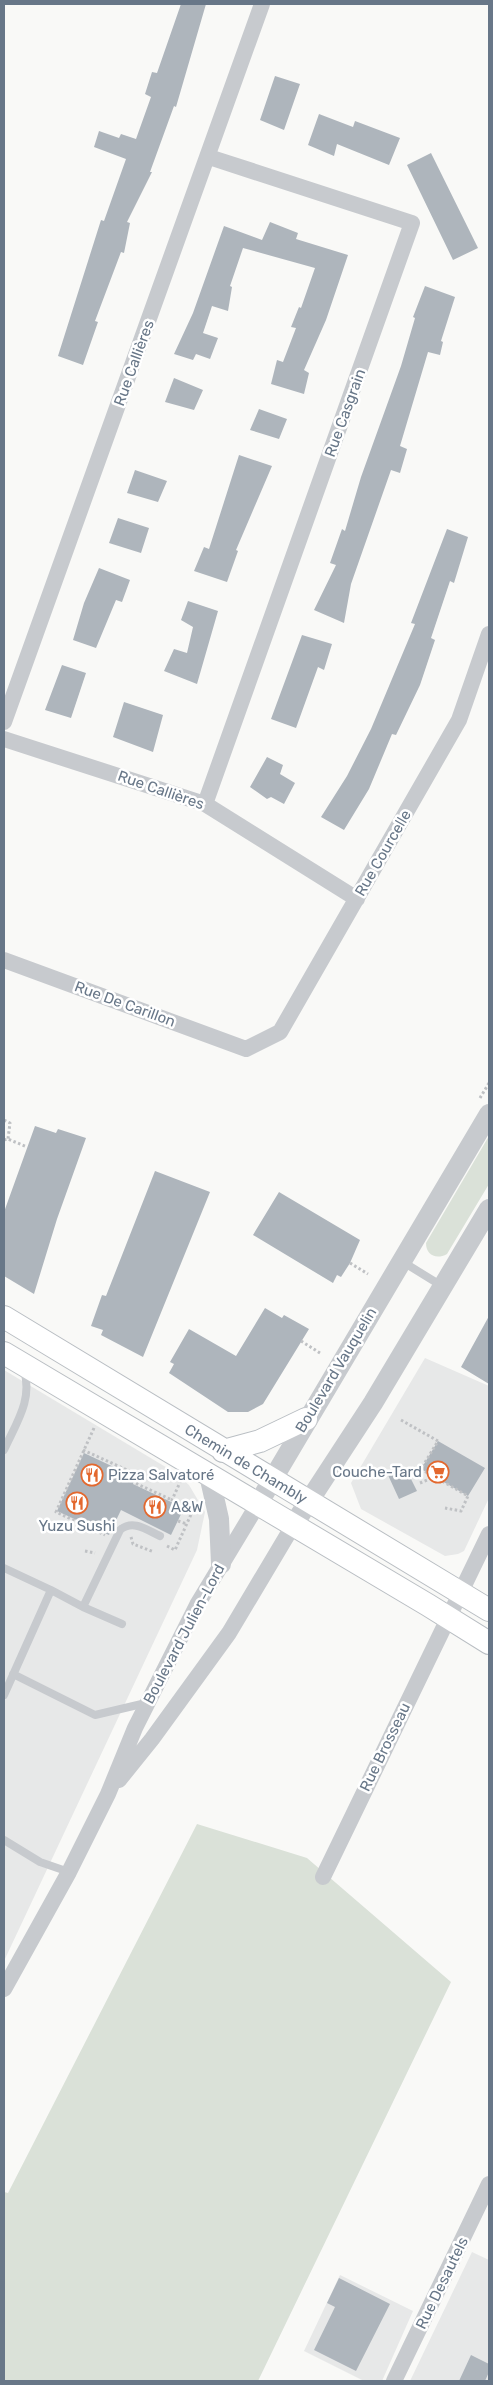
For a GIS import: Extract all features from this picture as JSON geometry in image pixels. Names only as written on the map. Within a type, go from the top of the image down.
[{"type":"main road","name":"Chemin de Chambly","points":[[4,1317],[489,1610]]},
{"type":"main road","name":"Chemin de Chambly","points":[[13,1358],[449,1617],[489,1644]]},
{"type":"main road","points":[[224,1451],[260,1441],[306,1419]]},
{"type":"street","name":"Rue Callières","points":[[4,722],[209,157],[262,4]]},
{"type":"street","name":"Rue Casgrain","points":[[206,804],[412,223],[209,157]]},
{"type":"street","name":"Rue Courcelle","points":[[246,1049],[280,1032],[459,720],[489,634]]},
{"type":"street","name":"Rue Callières","points":[[4,739],[206,804],[357,899]]},
{"type":"street","name":"Rue De Carillon","points":[[4,960],[246,1049]]},
{"type":"street","name":"Boulevard Vauquelin","points":[[272,1479],[489,1114]]},
{"type":"street","points":[[309,1502],[373,1403],[489,1209]]},
{"type":"street","points":[[209,1476],[218,1510],[221,1564]]},
{"type":"street","name":"Boulevard Julien-Lord","points":[[4,1989],[69,1872],[108,1794],[135,1728],[148,1702],[221,1564],[272,1479]]},
{"type":"street","name":"Boulevard Julien-Lord","points":[[108,1794],[152,1739],[229,1633],[309,1502]]},
{"type":"street","name":"Rue Brosseau","points":[[322,1877],[462,1593],[489,1534]]},
{"type":"street","name":"Rue Desautels","points":[[394,2381],[489,2184]]},
{"type":"lane","points":[[402,1261],[442,1286]]},
{"type":"lane","points":[[4,1450],[27,1398],[27,1380],[13,1358]]},
{"type":"lane","points":[[83,1607],[120,1530],[126,1524],[132,1524],[160,1536]]},
{"type":"lane","points":[[4,1568],[122,1624]]},
{"type":"lane","points":[[4,1695],[51,1590]]},
{"type":"lane","points":[[13,1674],[95,1715],[148,1702]]},
{"type":"lane","points":[[4,1840],[40,1862],[69,1872]]},
{"type":"path","points":[[4,1120],[10,1123],[6,1140],[27,1147]]},
{"type":"path","points":[[350,1263],[368,1274]]},
{"type":"path","points":[[302,1341],[320,1352]]},
{"type":"path","points":[[401,1420],[438,1441],[421,1469],[468,1496],[461,1511],[445,1508]]},
{"type":"path","points":[[96,1422],[56,1512],[109,1537]]},
{"type":"path","points":[[83,1450],[138,1475],[135,1483],[193,1510],[179,1542]]},
{"type":"path","points":[[172,1500],[184,1475]]},
{"type":"path","points":[[420,1483],[434,1476]]},
{"type":"path","points":[[178,1521],[187,1524]]},
{"type":"path","points":[[130,1536],[133,1544],[154,1552]]},
{"type":"path","points":[[85,1551],[90,1553]]},
{"type":"shaded area","points":[[489,1136],[489,1184],[447,1254],[443,1256],[432,1255],[426,1247],[426,1243]]},
{"type":"shaded area","points":[[425,1358],[489,1386],[489,1498],[464,1551],[445,1556],[361,1509],[351,1483]]},
{"type":"shaded area","points":[[4,1370],[174,1472],[189,1485],[205,1512],[197,1550],[4,1961]]},
{"type":"shaded area","points":[[197,1824],[307,1858],[451,1982],[258,2381],[4,2381],[4,2192],[8,2193]]},
{"type":"shaded area","points":[[472,2252],[489,2260],[489,2381],[410,2381]]},
{"type":"shaded area","points":[[340,2275],[413,2311],[382,2381],[364,2381],[304,2351]]},
{"type":"building","points":[[181,4],[206,4],[176,107],[174,106],[150,172],[152,172],[127,222],[130,223],[124,253],[121,252],[95,321],[98,322],[83,365],[58,356],[101,220],[104,221],[126,159],[94,147],[99,131],[119,138],[121,134],[136,139],[151,97],[145,94],[152,72],[157,73]]},
{"type":"building","points":[[275,76],[300,84],[284,130],[260,120]]},
{"type":"building","points":[[319,114],[353,127],[355,121],[400,138],[389,165],[337,144],[334,156],[308,145]]},
{"type":"building","points":[[431,153],[478,248],[453,260],[407,165]]},
{"type":"building","points":[[270,222],[298,233],[296,239],[348,255],[326,320],[304,370],[309,373],[304,394],[271,384],[277,360],[283,362],[296,328],[291,327],[299,307],[301,308],[315,268],[243,248],[230,286],[232,287],[228,311],[212,306],[203,333],[218,338],[210,359],[196,354],[193,360],[174,354],[193,313],[224,226],[262,240]]},
{"type":"building","points":[[425,286],[455,297],[441,341],[443,342],[440,355],[428,352],[400,446],[407,449],[400,473],[391,470],[351,584],[344,623],[314,610],[336,565],[330,563],[342,529],[345,531],[361,477],[401,366],[415,318],[413,317]]},
{"type":"building","points":[[174,378],[203,390],[194,410],[165,402]]},
{"type":"building","points":[[259,409],[287,419],[279,439],[250,430]]},
{"type":"building","points":[[239,455],[272,466],[236,550],[238,551],[227,582],[194,571],[204,547],[209,549]]},
{"type":"building","points":[[135,470],[167,481],[158,502],[127,493]]},
{"type":"building","points":[[118,518],[149,528],[141,553],[109,543]]},
{"type":"building","points":[[447,529],[468,537],[454,583],[450,581],[431,638],[435,640],[420,685],[396,735],[392,734],[369,789],[344,830],[321,817],[347,776],[371,729],[415,624],[411,623]]},
{"type":"building","points":[[99,568],[130,580],[122,602],[116,600],[96,648],[73,640],[84,603]]},
{"type":"building","points":[[188,601],[218,611],[197,684],[164,671],[174,649],[187,653],[193,627],[181,620]]},
{"type":"building","points":[[302,635],[332,644],[324,670],[318,667],[296,728],[271,719]]},
{"type":"building","points":[[62,665],[86,673],[71,718],[45,710]]},
{"type":"building","points":[[124,702],[163,715],[153,752],[113,737]]},
{"type":"building","points":[[267,757],[283,765],[280,774],[295,783],[284,804],[271,797],[267,799],[250,787]]},
{"type":"building","points":[[35,1126],[56,1133],[58,1129],[86,1138],[57,1219],[34,1294],[4,1276],[4,1212]]},
{"type":"building","points":[[155,1171],[210,1192],[143,1357],[101,1335],[103,1330],[91,1326],[102,1295],[106,1296]]},
{"type":"building","points":[[279,1192],[360,1240],[350,1263],[341,1277],[337,1275],[333,1283],[253,1235]]},
{"type":"building","points":[[265,1308],[282,1318],[284,1315],[309,1329],[263,1404],[248,1412],[228,1412],[169,1373],[174,1364],[170,1362],[189,1329],[236,1356]]},
{"type":"building","points":[[489,1316],[489,1384],[461,1367]]},
{"type":"building","points":[[438,1441],[485,1468],[468,1496],[421,1469]]},
{"type":"building","points":[[84,1453],[135,1477],[133,1484],[184,1508],[171,1535],[121,1510],[109,1535],[57,1511]]},
{"type":"building","points":[[405,1467],[417,1491],[399,1499],[388,1475]]},
{"type":"building","points":[[339,2278],[390,2304],[356,2371],[314,2350],[335,2307],[327,2303]]},
{"type":"building","points":[[471,2355],[489,2364],[489,2372],[485,2381],[459,2381]]},
{"type":"place","name":"Couche-Tard","points":[[438,1472]]},
{"type":"place","name":"Pizza Salvatoré","points":[[92,1475]]},
{"type":"place","name":"Yuzu Sushi","points":[[77,1503]]},
{"type":"place","name":"A&W","points":[[155,1507]]}]
